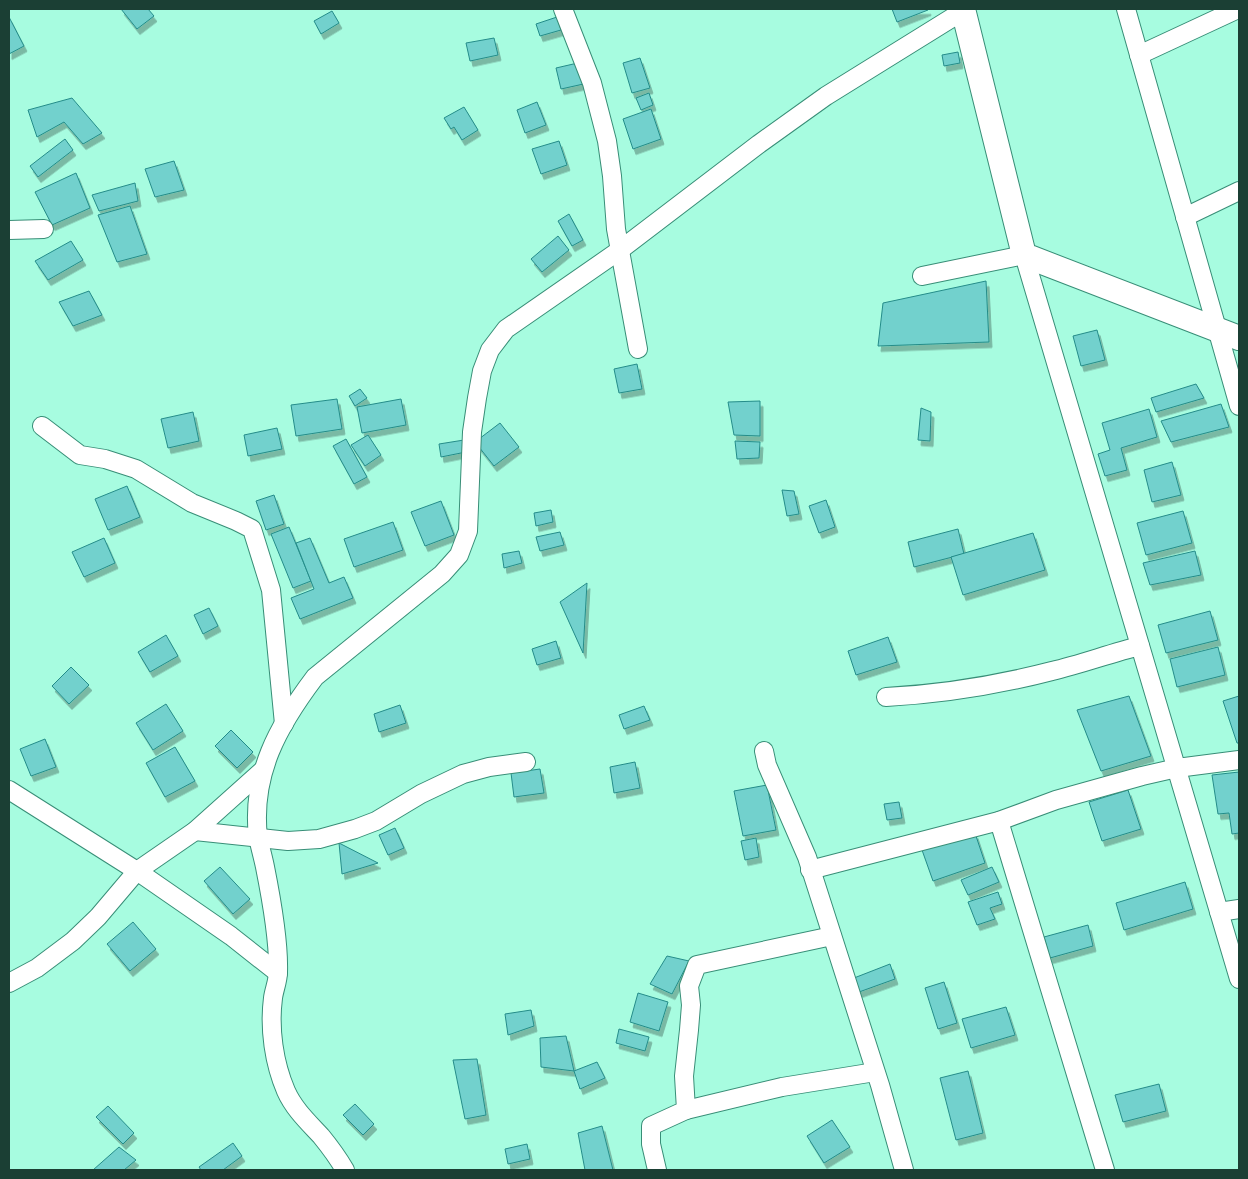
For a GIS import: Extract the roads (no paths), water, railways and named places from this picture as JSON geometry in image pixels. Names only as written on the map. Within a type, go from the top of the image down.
[{"type":"street","points":[[563,9],[592,83],[605,132],[620,250],[638,349]]},
{"type":"street","points":[[1126,9],[1239,406]]},
{"type":"street","points":[[1139,55],[1238,9]]},
{"type":"street","points":[[345,1170],[322,1137],[303,1118],[287,1093],[278,1069],[273,1042],[271,1020],[278,973],[270,898],[258,838],[258,793],[262,771],[284,724],[315,677],[442,574],[459,555],[468,531],[472,432],[482,371],[490,350],[506,330],[620,250],[758,144],[826,96],[963,10],[1024,255],[1239,979]]},
{"type":"street","points":[[1185,217],[1239,190]]},
{"type":"street","points":[[9,230],[44,229]]},
{"type":"street","points":[[922,276],[1024,255],[1239,338]]},
{"type":"street","points":[[42,426],[80,455],[105,459],[136,469],[192,503],[252,529],[271,590],[284,724]]},
{"type":"street","points":[[886,697],[934,693],[1015,680],[1140,646]]},
{"type":"street","points":[[764,751],[767,764],[807,857],[876,1072],[904,1170]]},
{"type":"street","points":[[810,870],[999,821],[1056,800],[1176,768],[1239,760]]},
{"type":"street","points":[[195,831],[288,841],[319,839],[376,821],[421,794],[464,774],[489,767],[526,762]]},
{"type":"street","points":[[9,983],[37,968],[73,941],[98,917],[137,871],[195,831],[262,771]]},
{"type":"street","points":[[9,790],[137,871],[231,936],[278,973]]},
{"type":"street","points":[[999,821],[1105,1170]]},
{"type":"street","points":[[1220,912],[1239,909]]},
{"type":"street","points":[[686,1110],[684,1076],[691,1005],[689,986],[697,965],[832,936]]},
{"type":"street","points":[[657,1170],[651,1144],[651,1126],[686,1110],[782,1087],[876,1072]]}]
